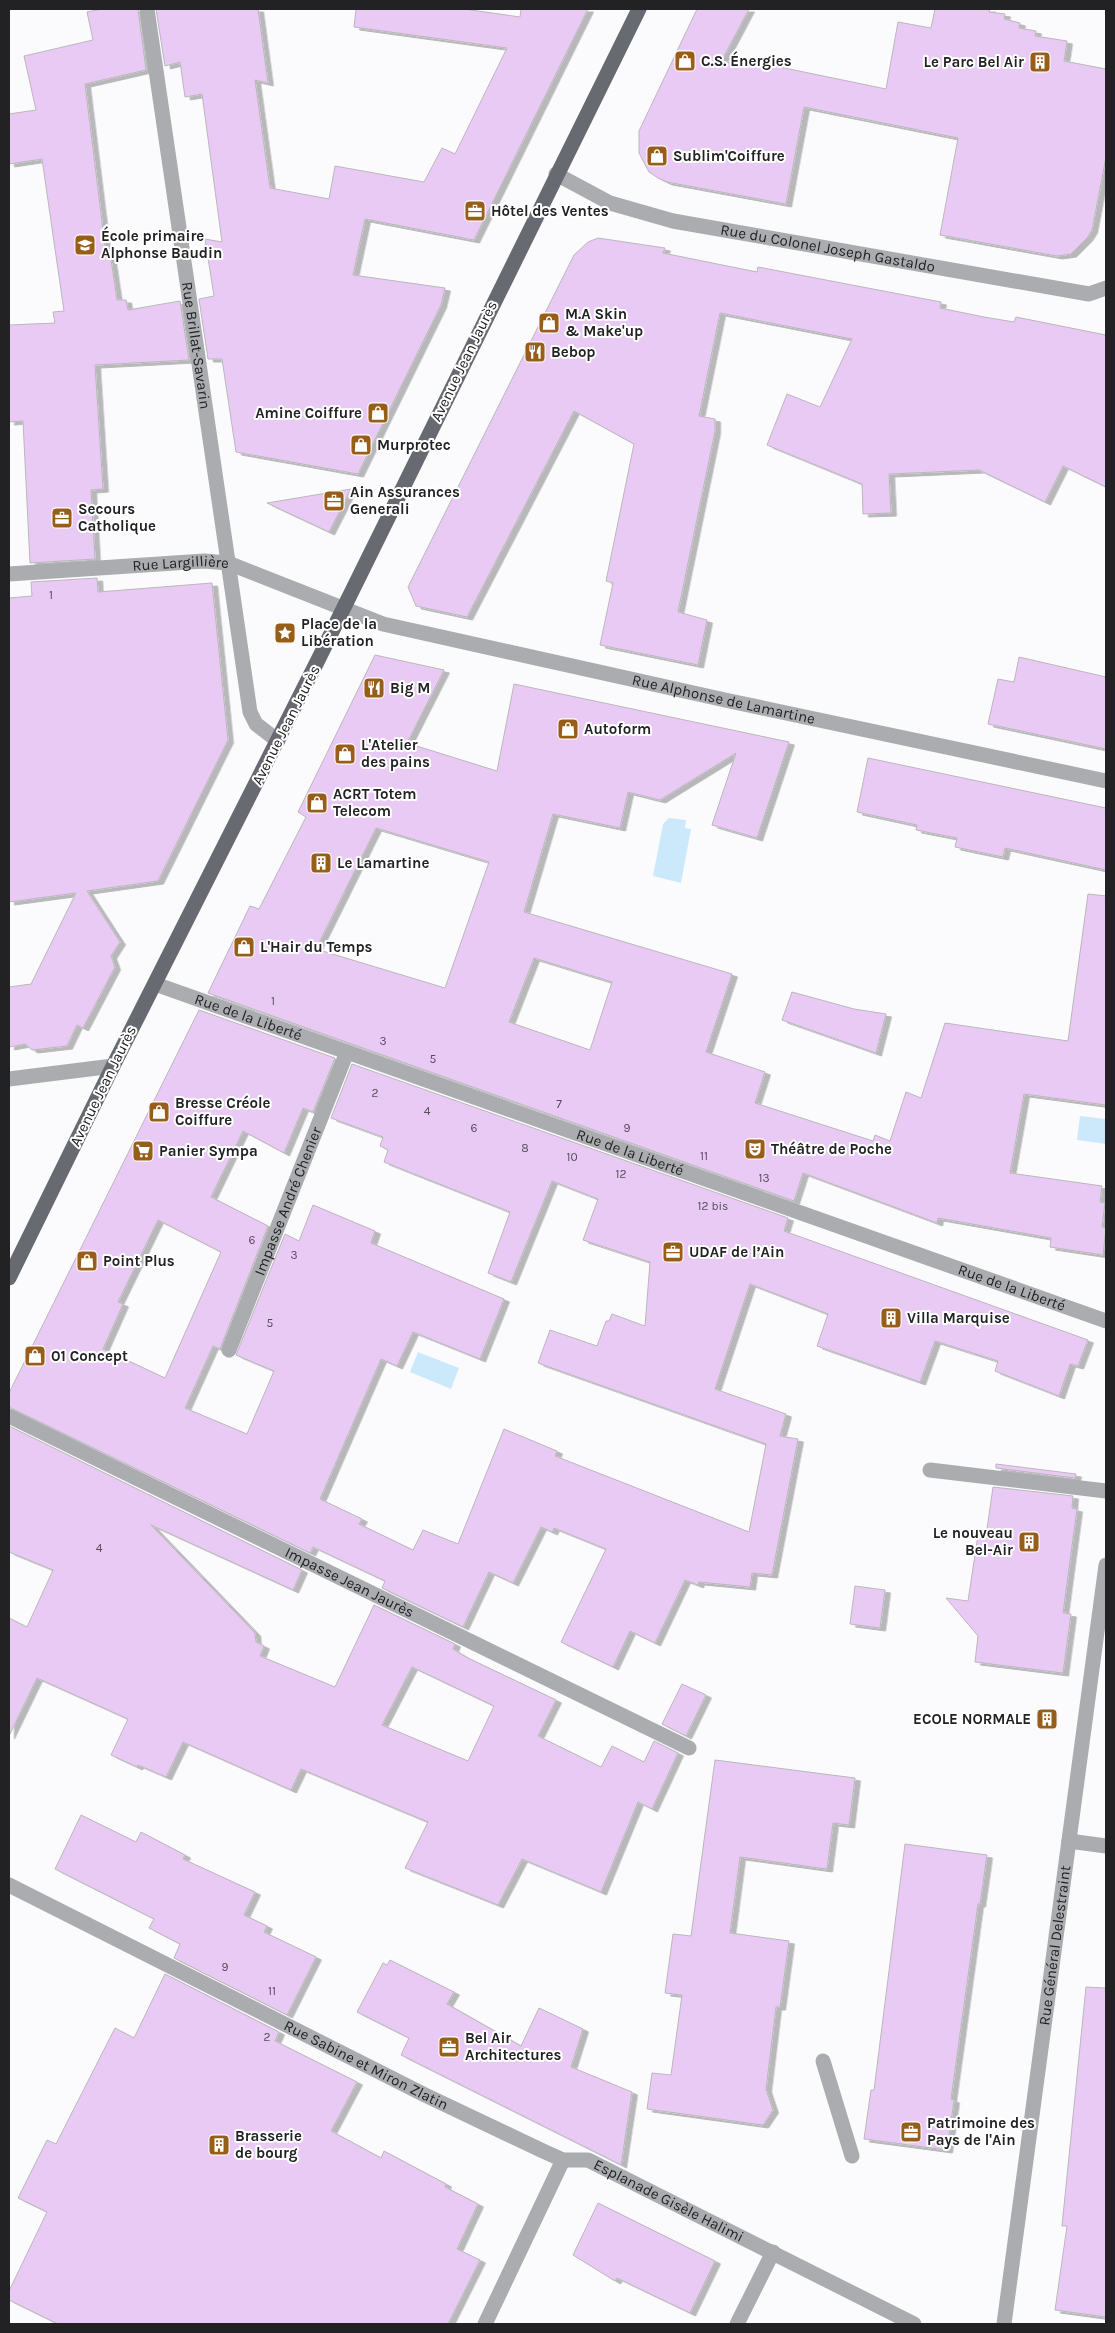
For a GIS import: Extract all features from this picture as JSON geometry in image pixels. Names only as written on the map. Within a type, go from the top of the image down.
[{"type":"main road","name":"Avenue Jean Jaurès","points":[[9,1278],[113,1066],[278,741],[639,9]]},
{"type":"street","name":"Rue Brillat-Savarin","points":[[147,9],[250,712],[256,724],[278,741]]},
{"type":"street","name":"Rue du Colonel Joseph Gastaldo","points":[[556,174],[610,203],[672,220],[1089,294],[1106,288]]},
{"type":"street","name":"Rue Largillière","points":[[9,574],[204,561],[228,563],[344,608]]},
{"type":"street","name":"Rue Alphonse de Lamartine","points":[[344,608],[384,624],[725,700],[1106,781]]},
{"type":"street","name":"Rue de la Liberté","points":[[155,984],[1106,1321]]},
{"type":"street","name":"Impasse André Chenier","points":[[229,1350],[347,1052]]},
{"type":"street","points":[[9,1080],[113,1066]]},
{"type":"street","name":"Impasse Jean Jaurès","points":[[9,1416],[690,1748]]},
{"type":"street","points":[[930,1470],[1106,1491]]},
{"type":"street","name":"Rue Général Delestraint","points":[[1004,2324],[1069,1841],[1101,1647],[1106,1566]]},
{"type":"street","points":[[1069,1841],[1106,1846]]},
{"type":"street","name":"Rue Sabine et Miron Zlatin","points":[[9,1885],[416,2091],[563,2160]]},
{"type":"street","points":[[823,2061],[852,2156]]},
{"type":"street","points":[[485,2324],[563,2160]]},
{"type":"street","name":"Esplanade Gisèle Halimi","points":[[563,2160],[588,2160],[914,2324]]},
{"type":"street","points":[[738,2324],[773,2252]]},
{"type":"water","points":[[669,818],[686,820],[685,828],[691,829],[681,883],[653,876],[663,824]]},
{"type":"water","points":[[1080,1116],[1106,1119],[1106,1144],[1077,1140]]},
{"type":"water","points":[[418,1352],[459,1368],[451,1389],[410,1372]]},
{"type":"building","points":[[102,9],[138,9],[146,70],[85,84],[106,254],[110,253],[117,300],[126,300],[128,310],[180,301],[189,360],[95,365],[103,489],[91,490],[95,559],[30,563],[23,421],[9,422],[9,325],[55,323],[53,312],[64,311],[42,159],[9,164],[9,114],[36,110],[24,56],[93,40],[87,12]]},
{"type":"building","points":[[156,9],[258,9],[268,83],[255,80],[270,188],[329,199],[335,166],[424,182],[442,148],[455,154],[507,48],[354,27],[356,9],[464,9],[520,17],[521,9],[588,9],[474,240],[365,219],[353,275],[445,288],[441,305],[358,474],[236,452],[222,359],[208,359],[199,299],[214,296],[205,239],[222,242],[202,94],[185,97],[180,62],[165,66]]},
{"type":"building","points":[[697,9],[749,9],[721,62],[775,66],[886,89],[898,22],[931,28],[935,9],[990,9],[989,12],[1005,14],[1004,19],[1020,23],[1019,28],[1036,31],[1035,36],[1067,41],[1064,61],[1106,69],[1106,157],[1092,230],[1087,238],[1071,254],[1057,256],[940,235],[958,138],[804,107],[786,204],[667,182],[658,178],[649,172],[639,153],[639,131]]},
{"type":"building","points":[[598,238],[665,248],[663,253],[757,272],[758,267],[941,302],[940,308],[984,317],[1014,322],[1016,317],[1106,335],[1106,487],[1063,466],[1045,502],[979,470],[889,474],[891,513],[863,514],[862,484],[767,445],[787,394],[820,407],[852,339],[720,313],[699,416],[715,419],[715,431],[678,612],[707,620],[698,665],[600,645],[613,583],[606,581],[634,444],[574,411],[467,617],[416,606],[408,587],[574,255],[588,242]]},
{"type":"building","points":[[351,489],[329,532],[267,503]]},
{"type":"building","points":[[97,578],[98,592],[212,583],[228,740],[158,881],[87,891],[120,942],[111,956],[115,967],[83,1028],[77,1025],[67,1046],[32,1050],[25,1044],[9,1047],[9,987],[31,984],[76,893],[9,902],[9,598],[32,596],[31,582]]},
{"type":"building","points":[[375,655],[444,670],[407,743],[497,771],[514,684],[789,742],[757,838],[712,825],[736,753],[660,800],[628,792],[620,828],[553,814],[524,912],[732,974],[706,1052],[765,1072],[755,1103],[873,1141],[875,1135],[890,1141],[906,1092],[921,1098],[945,1023],[1068,1041],[1088,894],[1106,896],[1106,1105],[1024,1094],[1010,1173],[1102,1186],[1100,1202],[1105,1203],[1102,1227],[1106,1228],[1103,1255],[1050,1247],[1051,1238],[938,1218],[937,1223],[803,1173],[794,1201],[208,993],[250,906],[259,909],[306,817],[298,812]],"holes":[[[376,828],[489,862],[445,988],[316,949]],[[534,958],[612,982],[590,1050],[509,1022]]]},
{"type":"building","points":[[1019,657],[1106,677],[1106,749],[988,724],[998,679],[1014,682]]},
{"type":"building","points":[[868,758],[1106,808],[1106,870],[1005,848],[1003,857],[955,847],[957,838],[916,830],[917,825],[857,812]]},
{"type":"building","points":[[792,992],[854,1009],[886,1014],[876,1053],[782,1020]]},
{"type":"building","points":[[199,1010],[335,1058],[313,1112],[303,1108],[284,1153],[243,1131],[211,1197],[268,1226],[220,1349],[213,1346],[185,1408],[247,1434],[274,1371],[236,1355],[285,1234],[299,1241],[313,1205],[375,1231],[371,1243],[504,1299],[480,1359],[413,1332],[397,1366],[381,1359],[320,1499],[362,1519],[359,1524],[413,1550],[423,1530],[458,1544],[504,1429],[557,1451],[555,1456],[749,1532],[766,1444],[538,1363],[550,1330],[597,1346],[606,1321],[609,1321],[612,1314],[645,1326],[650,1262],[583,1240],[598,1199],[552,1181],[511,1282],[488,1273],[510,1212],[384,1162],[388,1150],[380,1146],[383,1137],[331,1118],[352,1064],[788,1218],[784,1231],[1088,1340],[1078,1366],[1070,1364],[1059,1396],[995,1371],[998,1361],[935,1341],[920,1382],[817,1346],[828,1314],[750,1284],[715,1389],[786,1414],[780,1436],[798,1439],[772,1575],[752,1573],[750,1587],[699,1582],[698,1585],[685,1580],[655,1643],[630,1631],[613,1667],[561,1642],[606,1549],[554,1528],[552,1532],[541,1527],[513,1583],[489,1572],[463,1627],[382,1588],[385,1581],[313,1547],[310,1553],[9,1407],[9,1393]],"holes":[[[158,1220],[221,1252],[165,1378],[103,1349],[123,1304],[118,1302]]]},
{"type":"building","points":[[9,1426],[302,1570],[293,1590],[151,1525],[255,1633],[256,1642],[264,1646],[260,1656],[335,1687],[374,1605],[455,1644],[453,1649],[466,1657],[556,1700],[538,1736],[601,1767],[612,1746],[644,1762],[654,1741],[678,1753],[652,1809],[638,1802],[601,1892],[522,1859],[498,1905],[405,1868],[428,1822],[301,1769],[291,1790],[183,1742],[166,1777],[111,1755],[128,1719],[37,1678],[9,1736],[9,1618],[27,1627],[53,1570],[9,1552]],"holes":[[[412,1667],[494,1706],[468,1761],[382,1725]]]},
{"type":"building","points":[[996,1464],[1076,1474],[1075,1478],[996,1468]]},
{"type":"building","points":[[993,1487],[1073,1496],[1072,1508],[1077,1509],[1063,1613],[1071,1614],[1063,1673],[975,1662],[978,1636],[946,1598],[968,1601],[978,1535],[986,1536]]},
{"type":"building","points":[[855,1586],[885,1590],[880,1628],[850,1624]]},
{"type":"building","points":[[682,1684],[706,1695],[686,1736],[662,1724]]},
{"type":"building","points":[[715,1760],[855,1778],[849,1825],[833,1823],[827,1869],[740,1857],[730,1933],[789,1941],[780,2007],[776,2007],[766,2089],[773,2110],[763,2125],[647,2109],[652,2073],[671,2075],[682,1995],[665,1993],[673,1934],[691,1936]]},
{"type":"building","points":[[81,1815],[136,1842],[141,1832],[185,1855],[183,1859],[255,1892],[244,1915],[267,1926],[264,1932],[316,1957],[287,2015],[174,1958],[180,1944],[149,1928],[154,1919],[55,1869]]},
{"type":"building","points":[[905,1844],[987,1855],[980,1904],[978,1904],[951,2099],[954,2100],[947,2150],[864,2139],[871,2090],[874,2090]]},
{"type":"building","points":[[390,1960],[454,1992],[447,2004],[521,2046],[539,2008],[583,2029],[571,2067],[632,2092],[621,2165],[401,2055],[409,2038],[357,2012],[383,1963],[387,1965]]},
{"type":"building","name":"Brasserie de bourg","points":[[165,1974],[279,2032],[275,2041],[357,2082],[331,2131],[381,2158],[384,2151],[446,2184],[445,2187],[478,2204],[457,2249],[480,2260],[448,2324],[58,2324],[9,2300],[9,2291],[47,2212],[18,2198],[47,2140],[56,2144],[115,2028],[134,2038]]},
{"type":"building","points":[[1086,1987],[1106,1988],[1106,2317],[1055,2310],[1067,2226],[1062,2226]]},
{"type":"building","points":[[598,2203],[715,2261],[690,2313],[617,2278],[615,2281],[573,2255]]},
{"type":"place","name":"C.S. Énergies","points":[[685,61]]},
{"type":"place","name":"Le Parc Bel Air","points":[[1040,62]]},
{"type":"place","name":"Sublim'Coiffure","points":[[657,156]]},
{"type":"place","name":"Hôtel des Ventes","points":[[475,211]]},
{"type":"place","name":"École primaire Alphonse Baudin","points":[[85,245]]},
{"type":"place","name":"M.A Skin & Make'up","points":[[549,323]]},
{"type":"place","name":"Bebop","points":[[535,352]]},
{"type":"place","name":"Amine Coiffure","points":[[378,413]]},
{"type":"place","name":"Murprotec","points":[[361,445]]},
{"type":"place","name":"Ain Assurances Generali","points":[[334,501]]},
{"type":"place","name":"Secours Catholique","points":[[62,518]]},
{"type":"place","name":"Place de la Libération","points":[[285,633]]},
{"type":"place","name":"Big M","points":[[374,688]]},
{"type":"place","name":"Autoform","points":[[568,729]]},
{"type":"place","name":"L'Atelier des pains","points":[[345,754]]},
{"type":"place","name":"ACRT Totem Telecom","points":[[317,803]]},
{"type":"place","name":"Le Lamartine","points":[[321,863]]},
{"type":"place","name":"L'Hair du Temps","points":[[244,947]]},
{"type":"place","name":"Bresse Créole Coiffure","points":[[159,1112]]},
{"type":"place","name":"Théâtre de Poche","points":[[755,1149]]},
{"type":"place","name":"Panier Sympa","points":[[143,1151]]},
{"type":"place","name":"UDAF de l’Ain","points":[[673,1252]]},
{"type":"place","name":"Point Plus","points":[[87,1261]]},
{"type":"place","name":"Villa Marquise","points":[[891,1318]]},
{"type":"place","name":"01 Concept","points":[[35,1356]]},
{"type":"place","name":"Le nouveau Bel-Air","points":[[1029,1542]]},
{"type":"place","name":"ECOLE NORMALE","points":[[1047,1719]]},
{"type":"place","name":"Bel Air Architectures","points":[[449,2047]]},
{"type":"place","name":"Patrimoine des Pays de l'Ain","points":[[911,2132]]},
{"type":"place","name":"Brasserie de bourg","points":[[219,2145]]}]
